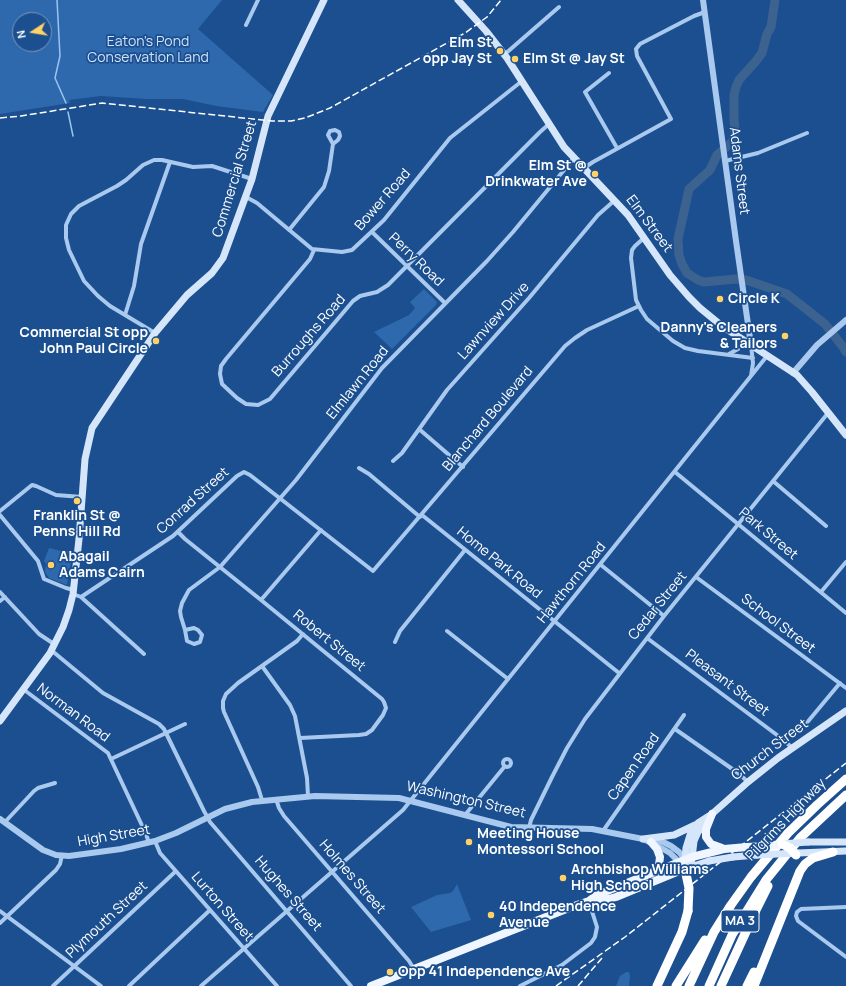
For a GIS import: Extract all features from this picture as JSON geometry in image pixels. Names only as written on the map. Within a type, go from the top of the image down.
[{"type":"highway","name":"Pilgrims Highway","points":[[689,986],[714,932],[746,884],[788,833],[846,779]]},
{"type":"highway","name":"Pilgrims Highway","points":[[709,986],[726,947],[749,906],[769,876],[796,851],[819,819],[846,795]]},
{"type":"highway","points":[[782,844],[796,851]]},
{"type":"highway","points":[[796,851],[798,865],[796,880]]},
{"type":"highway","points":[[721,986],[764,894],[796,851]]},
{"type":"highway","points":[[754,986],[801,868],[810,860],[820,855],[833,852]]},
{"type":"highway","points":[[657,986],[680,937],[688,911],[689,888],[686,865]]},
{"type":"highway","points":[[676,986],[719,917],[746,884]]},
{"type":"highway","points":[[747,986],[778,926]]},
{"type":"main road","name":"Commercial Street","points":[[0,721],[53,647],[68,615],[73,592],[83,474],[87,445],[93,425],[155,332],[187,295],[212,273],[221,262],[227,251],[252,179],[269,113],[324,0]]},
{"type":"main road","name":"Elm Street","points":[[458,0],[486,30],[505,54],[549,124],[574,158],[632,219],[674,280],[692,301],[743,340],[793,373],[809,388],[846,435]]},
{"type":"main road","name":"Church Street","points":[[686,865],[686,848],[689,838],[694,828],[701,820],[712,814],[748,782],[792,748],[846,711]]},
{"type":"main road","name":"Church Street","points":[[686,865],[696,838],[712,814]]},
{"type":"main road","points":[[712,814],[706,826],[706,837],[711,844],[724,849]]},
{"type":"main road","points":[[647,841],[674,835],[701,820]]},
{"type":"main road","points":[[647,841],[659,851],[660,859],[657,867],[650,874]]},
{"type":"main road","points":[[589,901],[597,902],[610,898],[724,849],[808,842],[846,842]]},
{"type":"main road","points":[[371,986],[380,984],[414,969],[589,901],[597,895],[650,874],[686,865],[733,857],[796,851],[846,851]]},
{"type":"street","points":[[246,25],[258,0]]},
{"type":"street","name":"Adams Street","points":[[704,0],[751,345]]},
{"type":"street","points":[[505,54],[559,7]]},
{"type":"street","points":[[584,168],[617,148],[671,119],[637,56],[636,49],[640,44],[694,16],[705,12]]},
{"type":"street","points":[[609,73],[585,92],[617,148]]},
{"type":"street","name":"Bower Road","points":[[314,250],[342,252],[350,251],[356,247],[386,218],[450,138],[522,81]]},
{"type":"street","name":"Burroughs Road","points":[[314,250],[310,259],[222,364],[220,374],[222,384],[236,398],[246,404],[258,405],[270,399],[353,301],[360,296],[375,293],[383,289],[549,124]]},
{"type":"street","points":[[725,158],[758,153],[807,133]]},
{"type":"street","points":[[289,230],[324,187],[329,174],[333,144]]},
{"type":"street","name":"Elmlawn Road","points":[[185,630],[180,614],[181,605],[184,598],[192,588],[220,567],[296,480],[379,371],[487,261],[574,158]]},
{"type":"street","points":[[155,332],[103,301],[84,281],[68,246],[66,235],[67,222],[70,214],[76,208],[120,184],[145,163],[157,160],[193,167],[212,166],[252,179]]},
{"type":"street","points":[[125,315],[134,286],[140,247],[170,162]]},
{"type":"street","points":[[246,197],[314,250]]},
{"type":"street","name":"Lawnview Drive","points":[[393,461],[400,455],[456,380],[529,298],[598,216],[615,200]]},
{"type":"street","name":"Perry Road","points":[[372,232],[445,303]]},
{"type":"street","points":[[644,237],[635,246],[631,255],[634,292],[639,306],[653,325],[679,345],[694,350],[753,358]]},
{"type":"street","name":"Blanchard Boulevard","points":[[374,571],[568,343],[587,330],[639,306]]},
{"type":"street","points":[[793,373],[829,334],[846,320]]},
{"type":"street","points":[[728,354],[736,350],[743,340]]},
{"type":"street","points":[[750,380],[753,358],[751,345]]},
{"type":"street","name":"Hawthorn Road","points":[[201,986],[399,814],[750,380],[767,356]]},
{"type":"street","name":"Cedar Street","points":[[529,828],[531,820],[548,784],[570,742],[585,719],[664,616],[828,413]]},
{"type":"street","points":[[419,429],[463,467]]},
{"type":"street","name":"Home Park Road","points":[[359,468],[369,474],[619,673]]},
{"type":"street","name":"Conrad Street","points":[[81,598],[178,532],[242,472],[248,473],[374,571]]},
{"type":"street","name":"Park Street","points":[[675,472],[846,613]]},
{"type":"street","points":[[773,481],[826,526]]},
{"type":"street","points":[[0,511],[32,485],[56,495],[82,496]]},
{"type":"street","points":[[0,515],[38,561],[44,579],[73,592],[144,654]]},
{"type":"street","points":[[261,600],[321,530]]},
{"type":"street","name":"Robert Street","points":[[178,532],[382,699],[385,704],[386,708],[383,715],[372,730],[364,735],[300,738]]},
{"type":"street","points":[[395,642],[400,631],[465,550]]},
{"type":"street","points":[[820,592],[846,562]]},
{"type":"street","points":[[601,565],[664,616]]},
{"type":"street","name":"School Street","points":[[696,577],[846,688]]},
{"type":"street","points":[[0,592],[37,632],[103,693],[159,724],[167,733]]},
{"type":"street","points":[[0,601],[5,597]]},
{"type":"street","points":[[194,628],[198,630],[202,635],[200,642],[194,644],[188,642],[185,630],[194,628]]},
{"type":"street","points":[[447,631],[508,679]]},
{"type":"street","points":[[262,800],[258,787],[222,705],[225,696],[231,689],[297,641],[303,634]]},
{"type":"street","name":"Pleasant Street","points":[[647,638],[785,741],[792,748]]},
{"type":"street","points":[[262,666],[293,710],[300,738],[308,796]]},
{"type":"street","points":[[805,725],[840,683]]},
{"type":"street","name":"Norman Road","points":[[23,689],[103,748],[112,759],[152,842]]},
{"type":"street","name":"Capen Road","points":[[602,831],[684,715]]},
{"type":"street","points":[[112,759],[185,724]]},
{"type":"street","points":[[675,729],[738,773],[748,782]]},
{"type":"street","name":"Hughes Street","points":[[167,733],[207,817],[351,986]]},
{"type":"street","points":[[465,815],[505,766]]},
{"type":"street","points":[[2,821],[38,788],[55,783]]},
{"type":"street","name":"Washington Street","points":[[235,805],[262,800],[308,796],[399,798],[508,826],[586,829],[647,841],[670,853],[686,865]]},
{"type":"street","name":"Holmes Street","points":[[276,799],[282,813],[410,961],[414,969]]},
{"type":"street","name":"High Street","points":[[2,821],[43,850],[62,856],[95,853],[152,842],[176,833],[219,811],[235,805]]},
{"type":"street","name":"Lurton Street","points":[[152,842],[277,986]]},
{"type":"street","points":[[0,923],[58,868],[62,856]]},
{"type":"street","name":"Plymouth Street","points":[[53,986],[176,871]]},
{"type":"street","points":[[520,986],[562,965],[586,948],[592,941],[597,925],[589,901]]},
{"type":"street","points":[[846,907],[802,909],[796,914],[798,921],[846,957]]},
{"type":"street","points":[[129,986],[210,910]]},
{"type":"street","points":[[0,911],[101,986]]},
{"type":"green space","name":"Eaton's Pond Conservation Land","points":[[0,0],[222,0],[198,29],[273,95],[263,112],[216,106],[183,99],[146,99],[101,96],[69,100],[70,103],[0,114]]},
{"type":"green space","points":[[424,289],[437,302],[436,305],[392,349],[374,332],[409,315],[415,308],[410,302]]},
{"type":"green space","points":[[49,548],[61,551],[73,551],[67,585],[49,578],[45,572],[46,564],[44,561]]},
{"type":"green space","points":[[457,884],[471,920],[431,932],[411,907],[437,895],[450,893]]},
{"type":"green space","points":[[626,972],[629,972],[630,976],[629,986],[616,986],[620,976]]},
{"type":"waterway","points":[[57,0],[60,56],[55,78],[66,103]]},
{"type":"waterway","points":[[775,0],[771,27],[767,34],[762,53],[739,80],[736,87],[734,95],[734,139],[717,155],[710,170],[689,189],[678,239],[679,255],[687,273],[698,280],[704,282],[736,279],[746,280],[787,294],[825,324],[846,352]]},
{"type":"waterway","points":[[68,112],[73,136]]},
{"type":"railway","points":[[0,118],[102,103],[272,121],[291,121],[305,118],[330,108],[465,33],[487,17],[501,0]]},
{"type":"railway","points":[[556,986],[625,937],[846,763]]},
{"type":"railway","points":[[578,986],[602,958]]},
{"type":"place","name":"Elm St opp Jay St","points":[[500,51]]},
{"type":"place","name":"Elm St @ Jay St","points":[[515,59]]},
{"type":"place","name":"Elm St @ Drinkwater Ave","points":[[595,174]]},
{"type":"place","name":"Circle K","points":[[720,299]]},
{"type":"place","name":"Danny's Cleaners & Tailors","points":[[785,336]]},
{"type":"place","name":"Commercial St opp John Paul Circle","points":[[156,341]]},
{"type":"place","name":"Franklin St @ Penns Hill Rd","points":[[77,501]]},
{"type":"place","name":"Abagail Adams Cairn","points":[[51,565]]},
{"type":"place","name":"Meeting House Montessori School","points":[[469,842]]},
{"type":"place","name":"Archbishop Williams High School","points":[[563,878]]},
{"type":"place","name":"40 Independence Avenue","points":[[491,915]]},
{"type":"place","name":"Opp 41 Independence Ave","points":[[390,972]]}]
